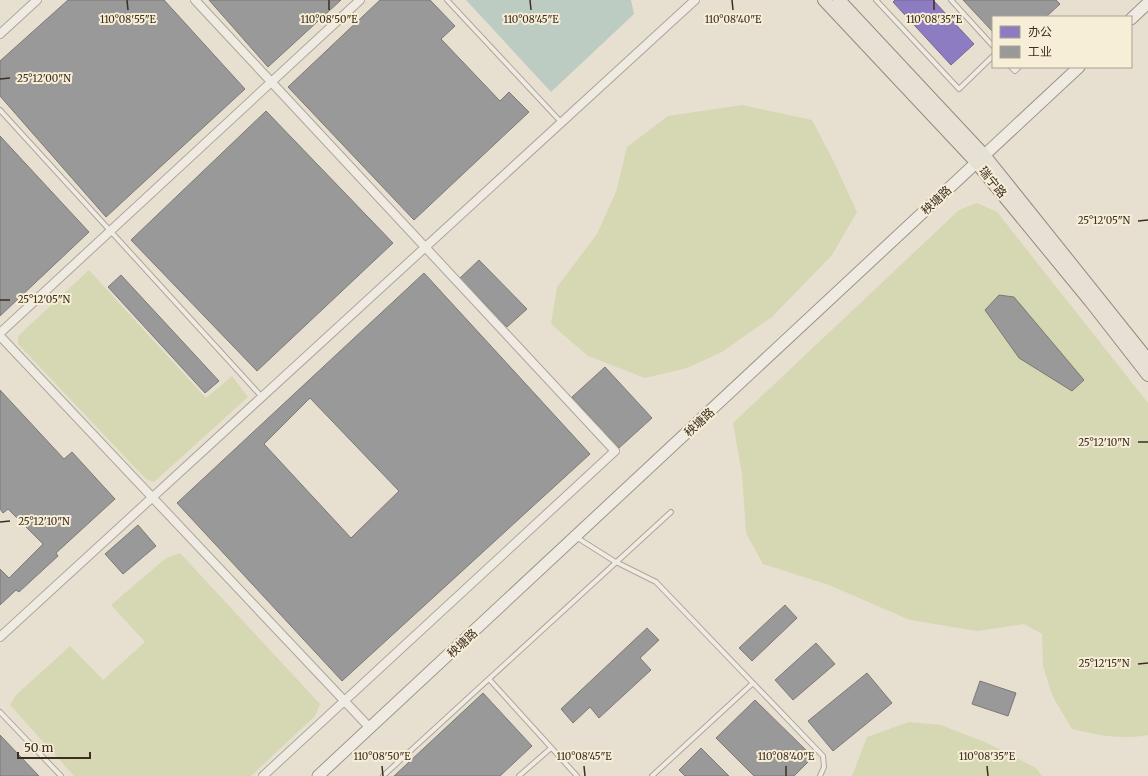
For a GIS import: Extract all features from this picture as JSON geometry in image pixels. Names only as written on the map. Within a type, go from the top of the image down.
[{"type":"main road","name":"瑞宁路","points":[[824,0],[980,159],[1148,375]]},
{"type":"main road","name":"瑞宁路","points":[[839,0],[980,159],[1148,360]]},
{"type":"main road","points":[[1132,18],[1148,3]]},
{"type":"main road","name":"秧塘路","points":[[318,776],[1078,68]]},
{"type":"street","points":[[0,34],[37,0]]},
{"type":"street","points":[[195,0],[615,451],[263,776]]},
{"type":"street","points":[[0,333],[360,0]]},
{"type":"street","points":[[0,637],[694,0]]},
{"type":"street","points":[[0,336],[370,728]]},
{"type":"lane","points":[[447,0],[561,122]]},
{"type":"lane","points":[[876,0],[959,89],[992,57]]},
{"type":"lane","points":[[951,0],[992,45]]},
{"type":"lane","points":[[0,110],[262,397]]},
{"type":"lane","points":[[384,776],[671,512]]},
{"type":"lane","points":[[576,537],[616,562],[656,582],[823,756],[824,767],[820,776]]},
{"type":"lane","points":[[489,679],[577,776]]},
{"type":"lane","points":[[652,776],[753,683]]},
{"type":"lane","points":[[0,712],[61,776]]},
{"type":"lane","points":[[519,776],[551,748]]},
{"type":"green space","points":[[742,105],[812,120],[833,160],[857,212],[832,255],[772,317],[722,352],[687,368],[645,378],[588,356],[551,324],[557,287],[597,234],[616,192],[627,147],[668,116]]},
{"type":"green space","points":[[977,203],[997,212],[1148,403],[1148,735],[1120,737],[1100,735],[1072,729],[1053,697],[1043,666],[1042,634],[1024,624],[977,631],[910,620],[829,585],[763,564],[746,533],[742,474],[733,423],[959,210]]},
{"type":"green space","points":[[89,270],[206,398],[232,376],[248,397],[154,482],[146,479],[18,344],[18,336]]},
{"type":"green space","points":[[180,553],[320,704],[315,716],[251,776],[74,776],[10,705],[16,695],[70,646],[103,680],[145,642],[111,605],[166,558]]},
{"type":"green space","points":[[909,722],[941,725],[985,742],[1036,768],[1042,776],[852,776],[867,737]]},
{"type":"shaded area","points":[[466,0],[631,0],[634,14],[551,92]]},
{"type":"building: 办公","points":[[895,0],[933,0],[974,44],[951,65],[893,2]]},
{"type":"building: 工业","points":[[68,0],[164,0],[245,89],[106,217],[0,96],[0,61]]},
{"type":"building: 工业","points":[[209,0],[341,0],[268,67]]},
{"type":"building: 工业","points":[[380,0],[430,0],[455,26],[441,39],[500,101],[509,92],[529,112],[414,220],[288,87]]},
{"type":"building: 工业","points":[[963,0],[1056,0],[1060,4],[1047,16],[992,16],[992,31]]},
{"type":"building: 工业","points":[[266,111],[393,243],[257,371],[131,240]]},
{"type":"building: 工业","points":[[0,136],[89,232],[0,316]]},
{"type":"building: 工业","points":[[479,260],[527,309],[507,327],[460,278]]},
{"type":"building: 工业","points":[[424,273],[590,454],[342,681],[177,503]],"holes":[[[310,398],[399,491],[351,538],[264,444]]]},
{"type":"building: 工业","points":[[121,275],[219,381],[205,393],[108,287]]},
{"type":"building: 工业","points":[[999,295],[1014,297],[1084,380],[1072,391],[1019,358],[985,310]]},
{"type":"building: 工业","points":[[605,367],[652,418],[619,448],[572,397]]},
{"type":"building: 工业","points":[[0,390],[64,459],[72,452],[115,499],[56,553],[58,556],[19,592],[16,590],[0,605],[0,569],[9,578],[43,544],[8,509],[3,513],[0,509]]},
{"type":"building: 工业","points":[[138,525],[156,546],[123,574],[105,554]]},
{"type":"building: 工业","points":[[785,605],[797,618],[752,661],[739,648]]},
{"type":"building: 工业","points":[[647,628],[659,640],[640,658],[651,670],[599,718],[590,707],[573,723],[561,709]]},
{"type":"building: 工业","points":[[816,643],[835,664],[793,700],[775,680]]},
{"type":"building: 工业","points":[[867,673],[892,703],[833,751],[808,721]]},
{"type":"building: 工业","points":[[980,681],[1016,693],[1008,716],[972,704]]},
{"type":"building: 工业","points":[[483,693],[532,746],[500,776],[394,776]]},
{"type":"building: 工业","points":[[755,700],[813,757],[794,776],[754,776],[716,738]]},
{"type":"building: 工业","points":[[0,735],[39,776],[0,776]]},
{"type":"building: 工业","points":[[701,748],[729,776],[685,776],[679,770]]}]
